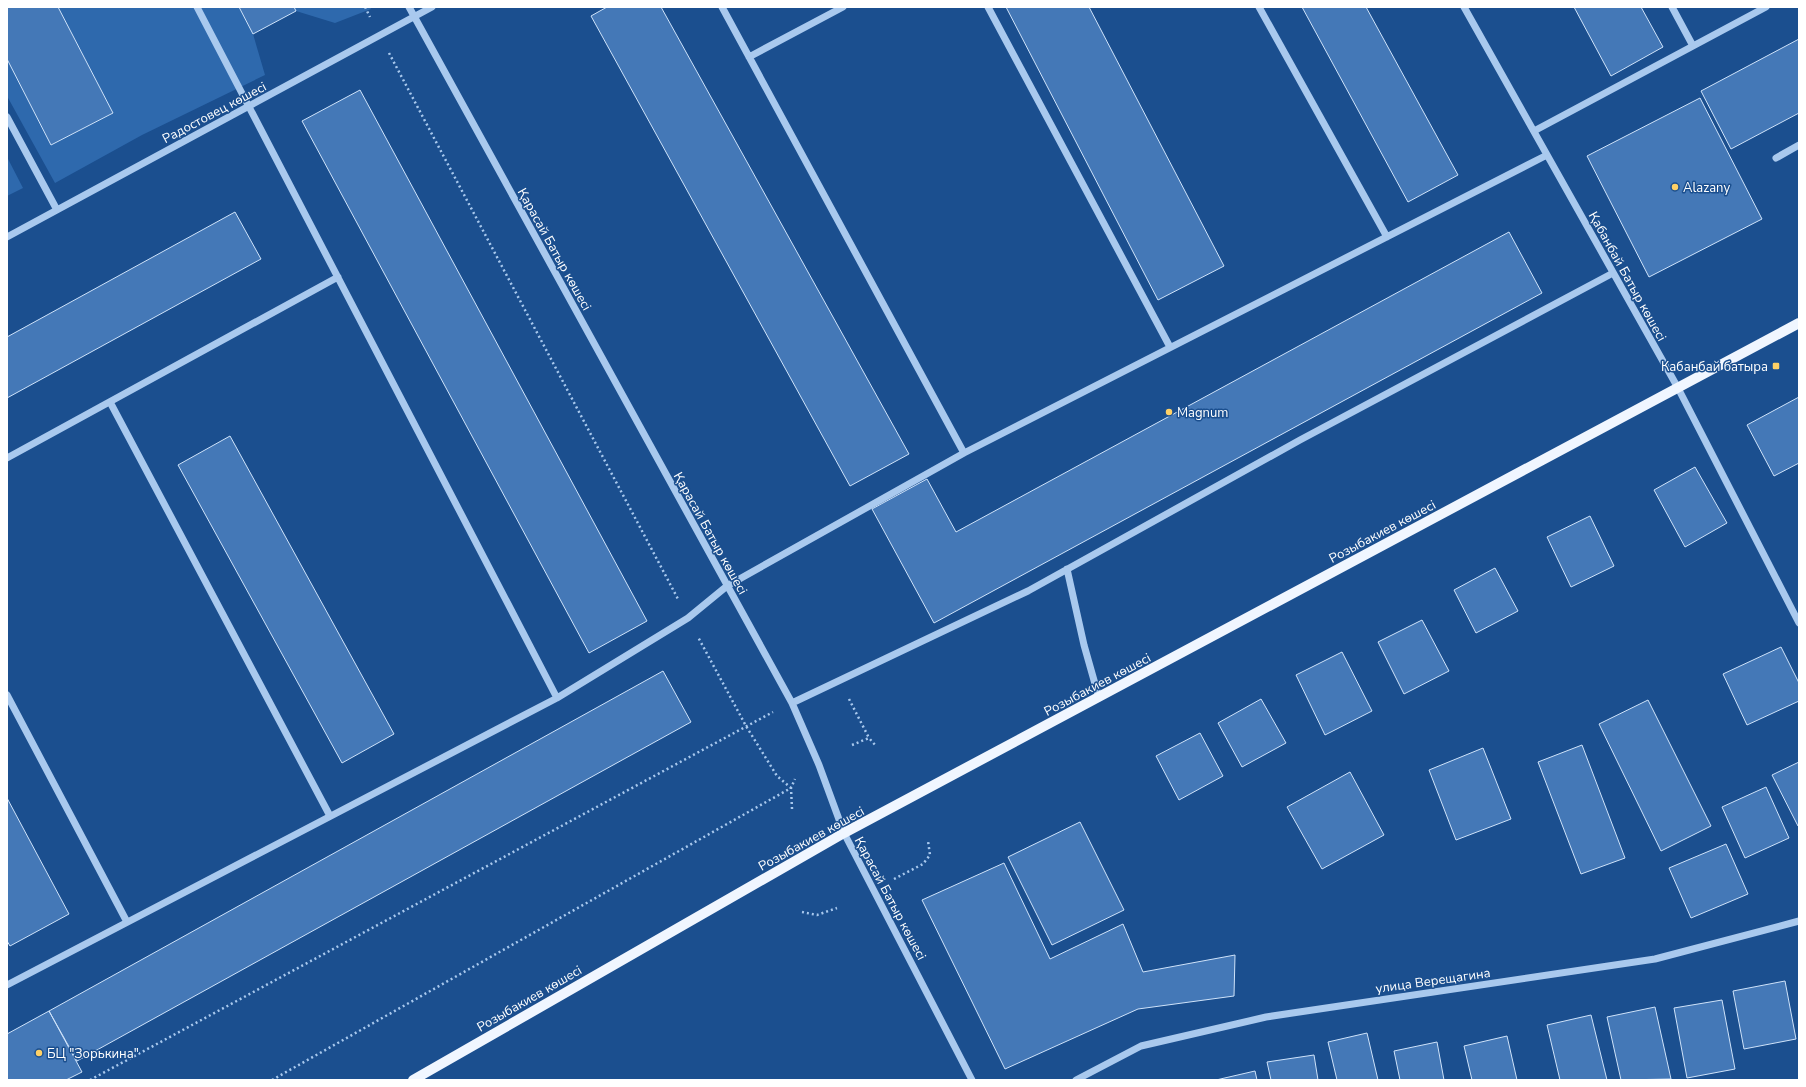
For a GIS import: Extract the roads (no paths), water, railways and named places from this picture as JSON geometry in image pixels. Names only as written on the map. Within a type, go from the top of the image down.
[{"type":"main road","name":"Розыбакиев көшесі","points":[[413,1080],[844,833],[1799,323]]},
{"type":"street","points":[[198,7],[557,698]]},
{"type":"street","name":"Қарасай Батыр көшесі","points":[[409,7],[792,703],[844,833],[971,1080]]},
{"type":"street","name":"Радостовец көшесі","points":[[7,237],[432,7]]},
{"type":"street","points":[[722,7],[964,453]]},
{"type":"street","points":[[749,57],[843,7]]},
{"type":"street","points":[[988,7],[1170,347]]},
{"type":"street","points":[[1259,7],[1387,237]]},
{"type":"street","name":"Қабанбай Батыр көшесі","points":[[1464,7],[1678,388],[1799,623]]},
{"type":"street","points":[[1672,7],[1693,46]]},
{"type":"street","points":[[1534,131],[1766,7]]},
{"type":"street","points":[[7,117],[57,210]]},
{"type":"street","points":[[1776,158],[1799,145]]},
{"type":"street","points":[[7,985],[557,698],[688,618],[727,586],[964,453],[1547,155]]},
{"type":"street","points":[[792,703],[840,682],[1028,591],[1300,440],[1613,272]]},
{"type":"street","points":[[7,458],[338,277]]},
{"type":"street","points":[[110,402],[330,816]]},
{"type":"street","points":[[1067,569],[1084,645],[1099,698]]},
{"type":"street","points":[[7,695],[127,922]]},
{"type":"street","name":"улица Верещагина","points":[[1076,1080],[1141,1046],[1266,1017],[1655,959],[1799,921]]},
{"type":"place","name":"Alazany","points":[[1675,187]]},
{"type":"place","name":"Кабанбай батыра","points":[[1776,366]]},
{"type":"place","name":"Magnum","points":[[1169,412]]},
{"type":"place","name":"БЦ \"Зорькина\"","points":[[39,1053]]}]
